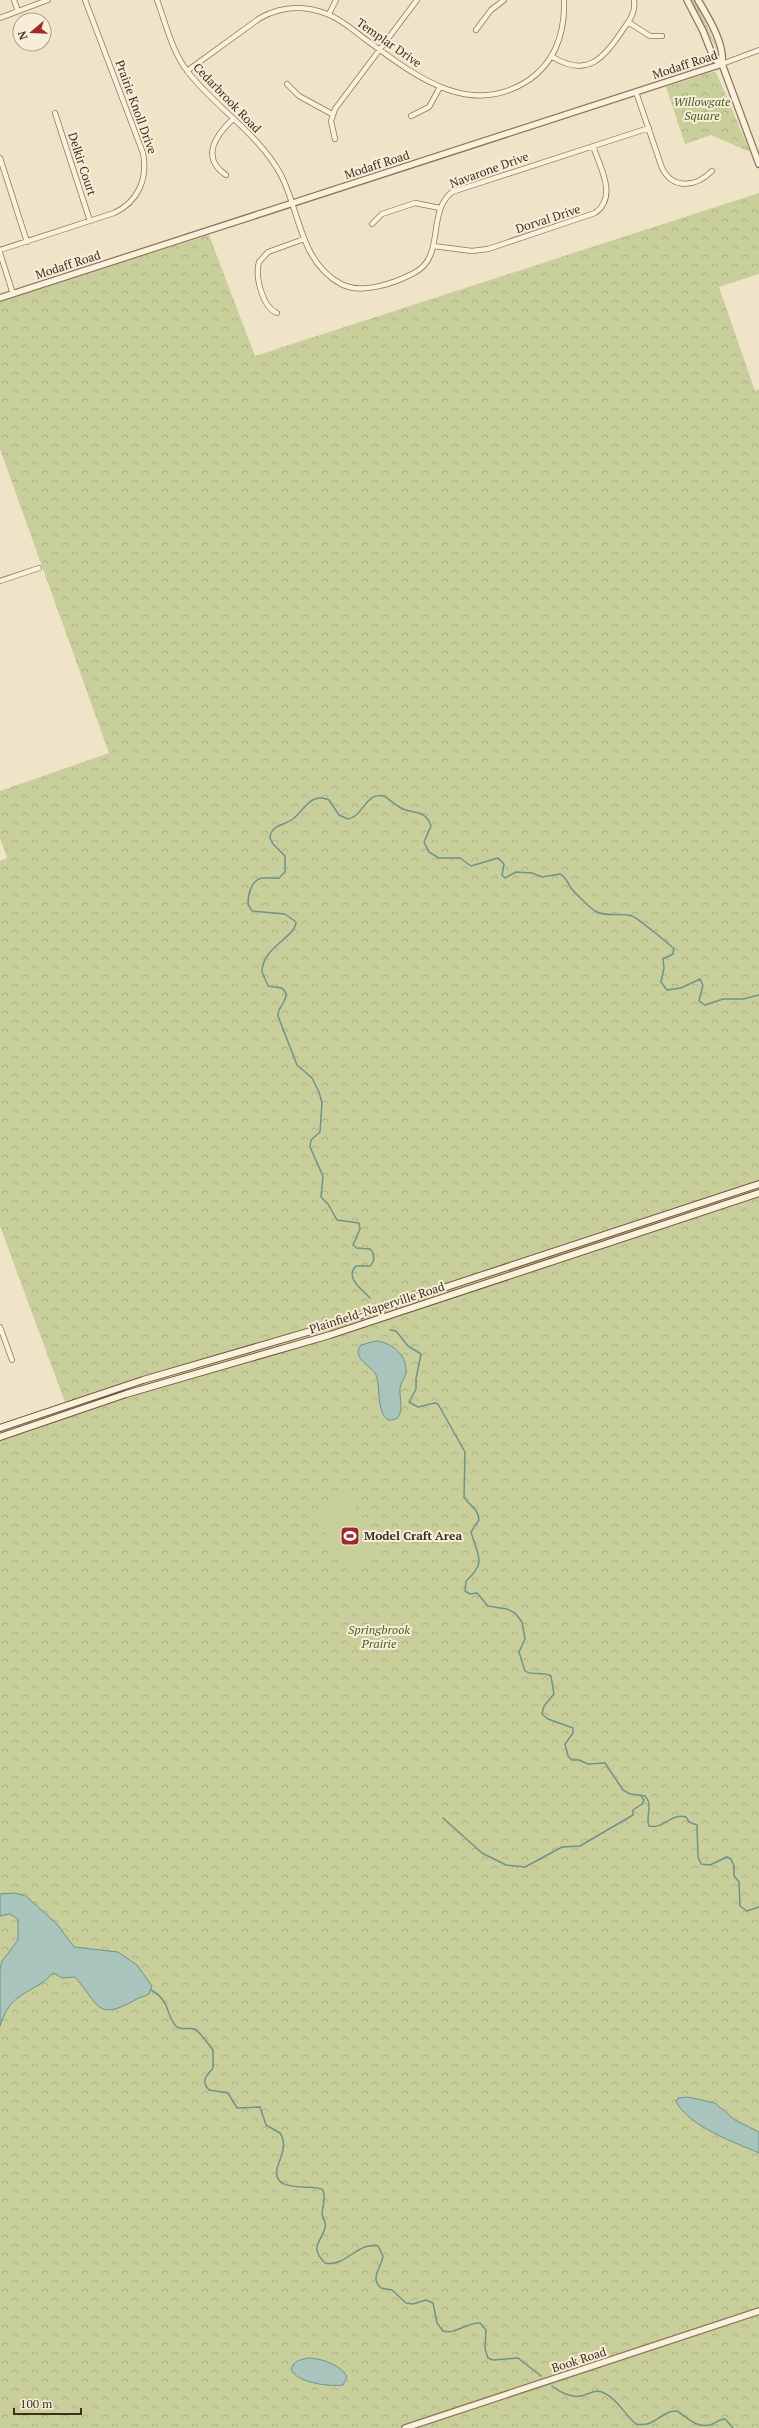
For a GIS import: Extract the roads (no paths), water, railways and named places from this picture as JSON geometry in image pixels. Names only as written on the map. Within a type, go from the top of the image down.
[{"type":"main road","name":"Plainfield-Naperville Road","points":[[0,1428],[143,1380],[328,1326],[759,1184]]},
{"type":"main road","name":"Plainfield-Naperville Road","points":[[0,1437],[151,1387],[330,1335],[759,1193]]},
{"type":"street","points":[[14,0],[18,11]]},
{"type":"street","points":[[0,18],[48,0]]},
{"type":"street","name":"Prairie Knoll Drive","points":[[0,250],[114,213],[130,203],[140,189],[145,168],[140,144],[85,0]]},
{"type":"street","name":"Cedarbrook Road","points":[[157,0],[176,50],[188,71],[272,161],[285,185],[292,204]]},
{"type":"street","points":[[329,14],[336,0]]},
{"type":"street","points":[[335,139],[331,126],[332,114],[417,0]]},
{"type":"street","points":[[476,30],[492,10],[504,0]]},
{"type":"street","name":"Templar Drive","points":[[188,71],[251,24],[273,12],[297,7],[329,14],[406,69],[440,87],[471,96],[500,93],[514,88],[531,78],[551,56],[563,26],[564,0]]},
{"type":"street","points":[[551,56],[562,62],[576,66],[596,61],[610,50],[634,13],[634,0]]},
{"type":"street","points":[[687,0],[714,59],[722,64]]},
{"type":"street","points":[[698,0],[718,40],[723,56],[722,64],[759,164]]},
{"type":"street","points":[[628,22],[650,36],[662,36]]},
{"type":"street","name":"Modaff Road","points":[[0,298],[722,64],[759,50]]},
{"type":"street","points":[[287,84],[299,96],[332,114]]},
{"type":"street","points":[[412,116],[429,107],[440,87]]},
{"type":"street","points":[[636,92],[662,168],[670,180],[681,184],[691,184],[702,180],[712,171]]},
{"type":"street","name":"Delkir Court","points":[[54,113],[90,221]]},
{"type":"street","points":[[226,175],[217,166],[213,157],[213,146],[218,135],[233,119]]},
{"type":"street","name":"Navarone Drive","points":[[440,208],[445,198],[458,190],[649,128]]},
{"type":"street","name":"Dorval Drive","points":[[434,246],[472,251],[488,249],[594,213],[604,205],[607,195],[593,146]]},
{"type":"street","points":[[0,158],[27,242]]},
{"type":"street","points":[[292,204],[304,239],[312,255],[331,277],[345,286],[360,288],[376,286],[413,274],[426,264],[434,246],[440,208],[415,203],[382,214],[372,224]]},
{"type":"street","points":[[277,313],[271,309],[267,303],[258,277],[259,262],[268,252],[304,239]]},
{"type":"street","points":[[0,254],[13,294]]},
{"type":"street","points":[[0,581],[39,568]]},
{"type":"street","points":[[0,1327],[12,1360]]},
{"type":"street","name":"Book Road","points":[[405,2428],[759,2311]]},
{"type":"water","points":[[376,1341],[387,1344],[397,1350],[406,1365],[406,1373],[400,1388],[400,1414],[394,1420],[388,1420],[384,1416],[380,1405],[376,1375],[374,1371],[363,1362],[358,1354],[361,1345]]},
{"type":"water","points":[[15,1893],[26,1896],[57,1924],[74,1947],[118,1952],[137,1965],[152,1986],[149,1994],[122,2006],[105,2010],[94,2002],[75,1977],[62,1978],[54,1973],[44,1982],[21,1995],[11,2004],[3,2017],[0,2026],[0,1969],[2,1961],[18,1940],[18,1919],[10,1914],[0,1916],[0,1894]]},
{"type":"water","points":[[688,2097],[715,2103],[735,2120],[759,2132],[759,2153],[713,2133],[692,2119],[676,2102],[678,2098]]},
{"type":"water","points":[[308,2358],[318,2359],[330,2363],[340,2369],[347,2377],[343,2385],[323,2385],[314,2383],[306,2381],[294,2374],[291,2369],[294,2364],[299,2360]]},
{"type":"waterway","points":[[370,1298],[359,1288],[352,1275],[356,1266],[370,1266],[374,1260],[374,1255],[370,1249],[357,1248],[353,1245],[360,1229],[359,1223],[337,1220],[328,1204],[321,1197],[323,1176],[310,1147],[311,1140],[320,1132],[322,1103],[319,1092],[312,1078],[297,1065],[278,1016],[279,1010],[285,1000],[286,993],[282,988],[268,986],[262,972],[263,963],[267,956],[291,933],[296,922],[285,914],[252,911],[248,904],[251,888],[258,879],[279,878],[285,872],[285,856],[273,844],[270,838],[271,833],[275,828],[293,819],[309,803],[317,798],[329,800],[339,815],[348,819],[357,814],[373,797],[378,795],[384,796],[400,808],[423,814],[426,817],[431,826],[424,842],[429,852],[439,858],[460,858],[471,866],[498,858],[504,864],[502,875],[505,878],[516,872],[532,873],[542,877],[560,874],[586,904],[595,911],[604,914],[627,915],[635,918],[674,949],[673,954],[663,959],[664,968],[661,982],[667,990],[681,988],[700,979],[703,985],[699,1001],[705,1005],[723,999],[743,999],[759,995]]},
{"type":"waterway","points":[[390,1330],[396,1331],[408,1346],[421,1354],[416,1379],[416,1389],[409,1402],[418,1407],[435,1403],[438,1404],[465,1452],[464,1497],[477,1512],[479,1520],[471,1532],[478,1553],[479,1564],[477,1569],[466,1581],[465,1591],[470,1594],[477,1593],[488,1606],[507,1609],[515,1613],[522,1622],[525,1639],[519,1652],[525,1671],[551,1676],[554,1694],[544,1706],[542,1714],[548,1719],[573,1728],[573,1733],[565,1744],[568,1756],[572,1760],[579,1760],[588,1764],[605,1763],[623,1790],[630,1794],[645,1796],[649,1803],[649,1826],[659,1826],[681,1816],[686,1817],[689,1822],[697,1825],[698,1857],[701,1864],[710,1865],[727,1857],[731,1859],[734,1866],[734,1876],[739,1882],[740,1906],[747,1911],[759,1907]]},
{"type":"waterway","points":[[443,1818],[482,1853],[506,1865],[525,1867],[562,1847],[580,1846],[633,1815],[633,1810],[642,1804],[644,1800],[640,1795]]},
{"type":"waterway","points":[[151,1990],[162,1999],[176,2026],[180,2028],[194,2029],[202,2035],[213,2050],[213,2068],[205,2078],[206,2087],[209,2090],[228,2093],[237,2108],[260,2107],[266,2125],[280,2133],[283,2141],[277,2175],[280,2181],[286,2185],[318,2188],[323,2190],[324,2199],[322,2213],[325,2226],[317,2249],[320,2257],[325,2263],[332,2264],[339,2262],[364,2247],[378,2246],[383,2256],[377,2272],[376,2280],[381,2288],[392,2290],[406,2303],[413,2304],[426,2300],[433,2303],[437,2323],[443,2331],[448,2332],[470,2324],[480,2323],[486,2330],[485,2349],[488,2358],[493,2360],[518,2358],[541,2376]]},
{"type":"waterway","points":[[552,2386],[562,2392],[574,2396],[581,2396],[596,2391],[602,2392],[612,2398],[636,2424],[649,2424],[671,2411],[677,2411],[700,2425],[710,2425],[725,2419],[733,2428]]},
{"type":"place","name":"Model Craft Area","points":[[350,1536]]},
{"type":"park label","name":"Willowgate Square","points":[[702,109]]},
{"type":"park label","name":"Springbrook Prairie","points":[[379,1637]]}]
